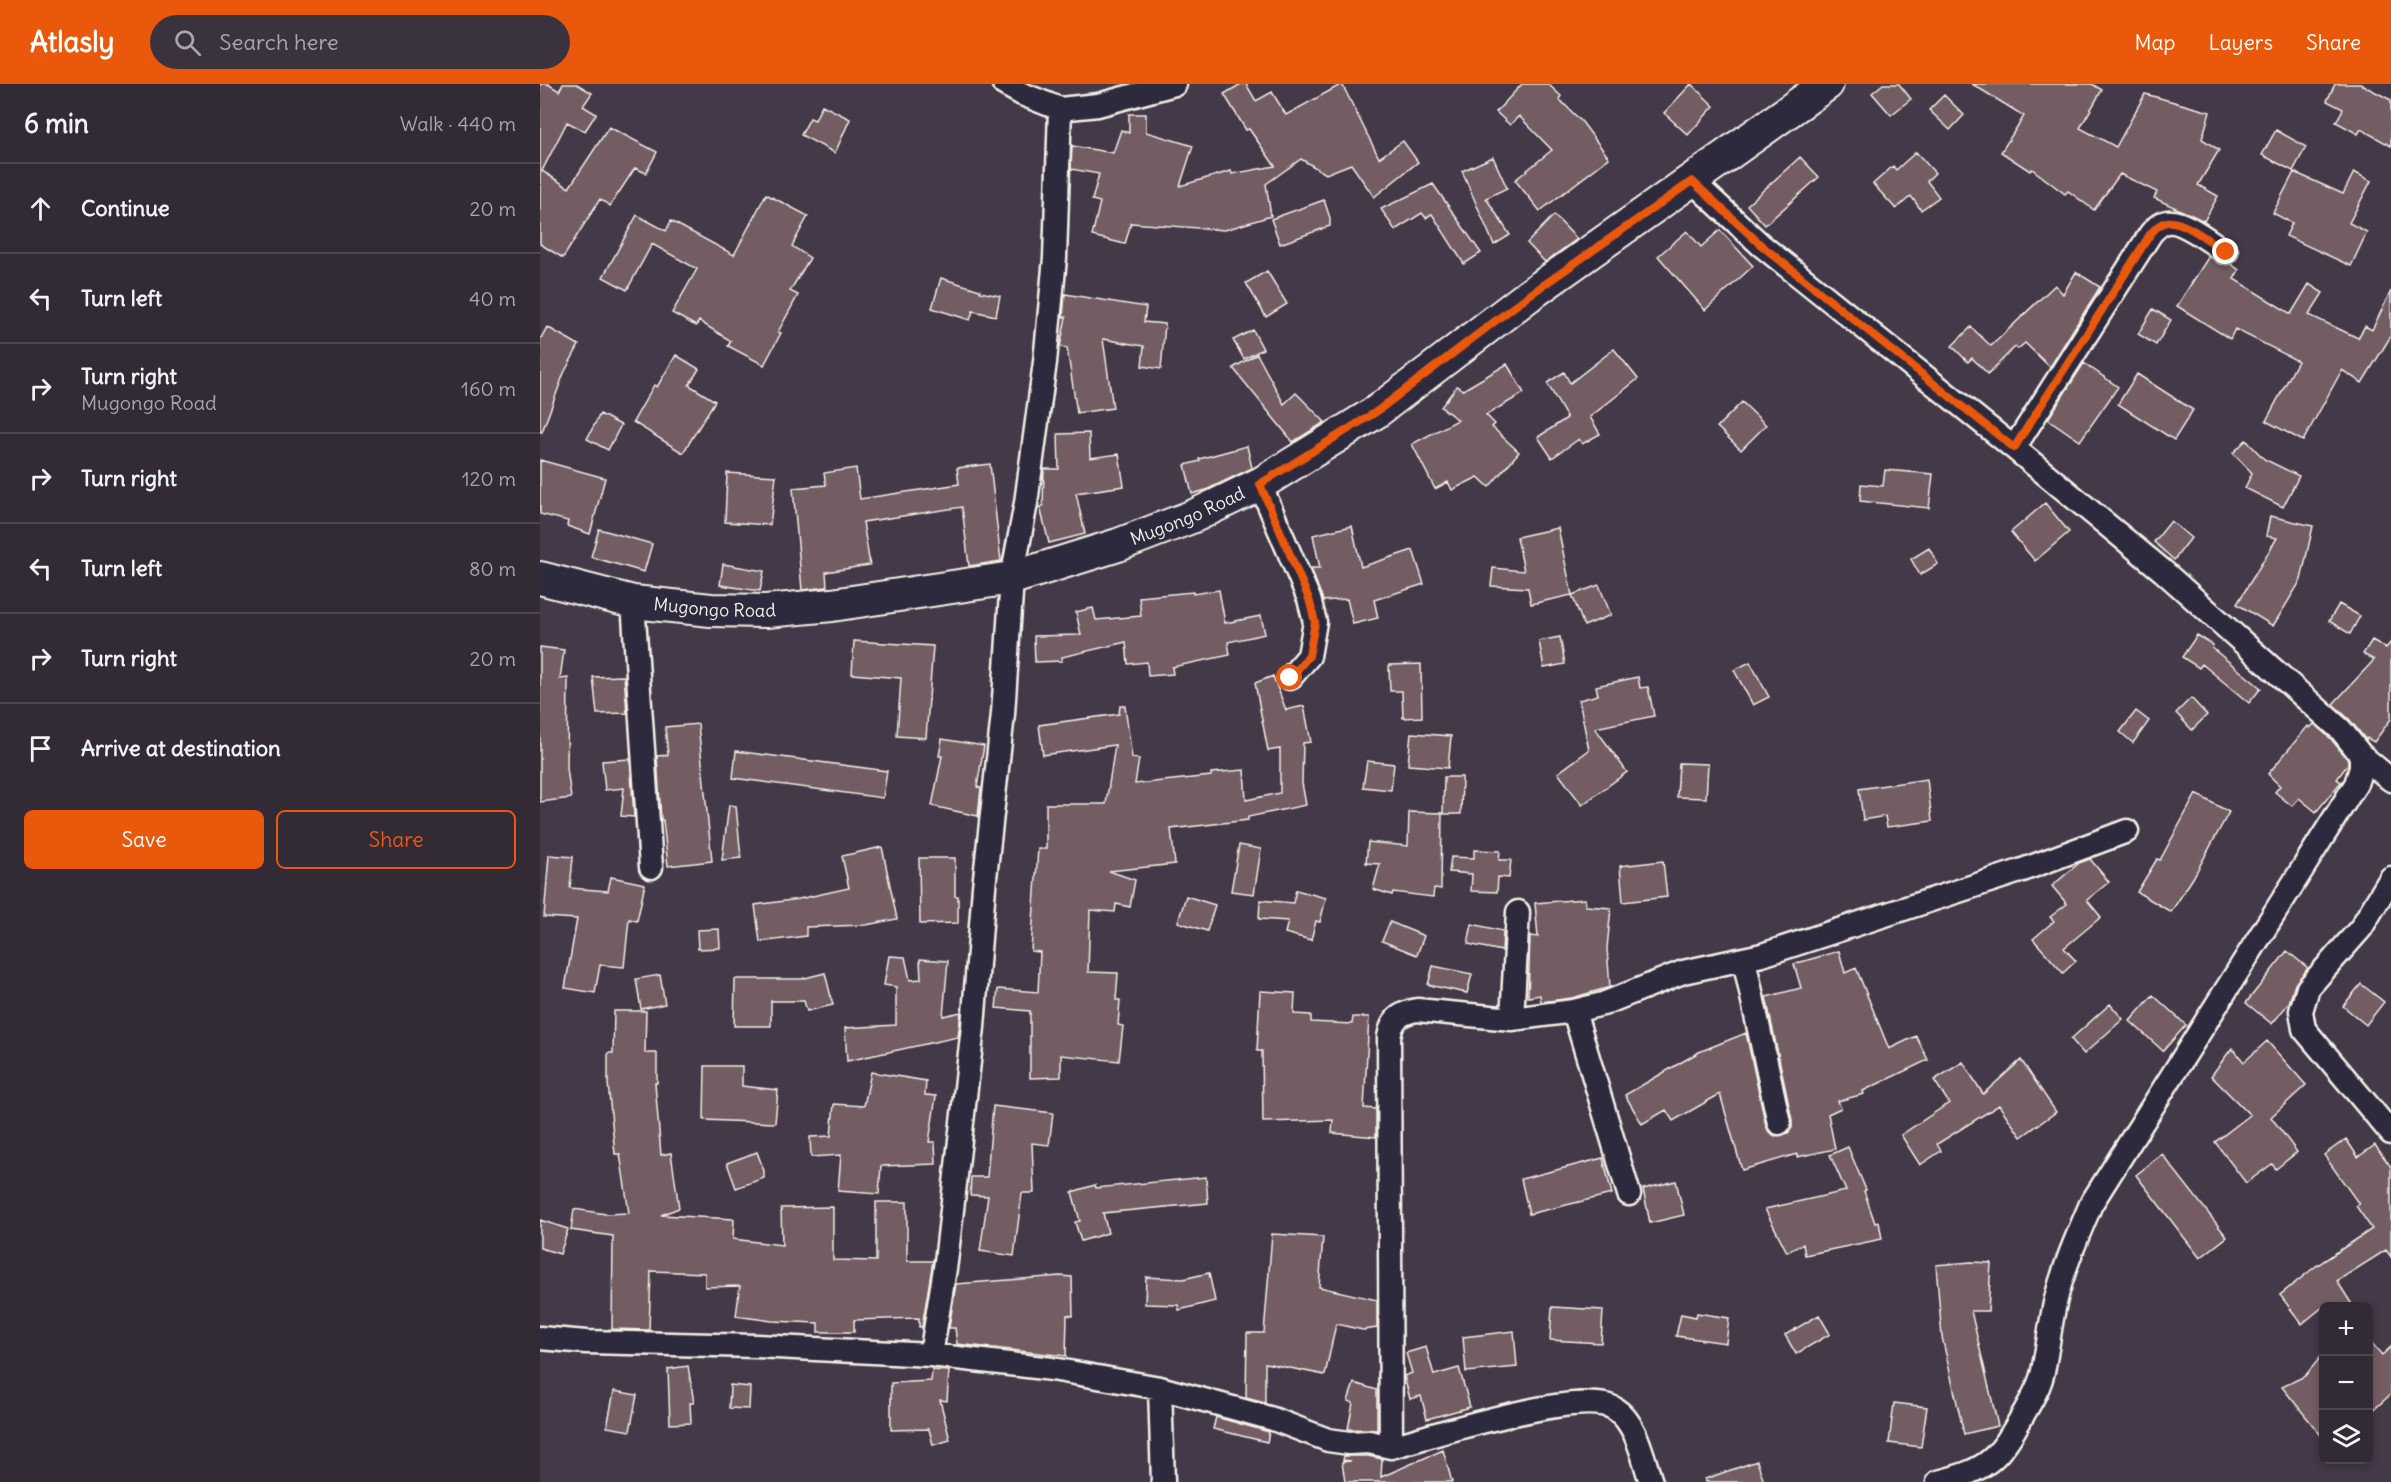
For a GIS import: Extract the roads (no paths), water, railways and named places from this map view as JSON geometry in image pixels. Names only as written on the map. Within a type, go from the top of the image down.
[{"type":"street","points":[[1004,84],[1060,110],[1098,105],[1175,84]]},
{"type":"street","name":"Mugongo Road","points":[[540,578],[633,602],[711,610],[766,611],[832,605],[1012,578],[1118,545],[1194,516],[1260,484],[1376,412],[1528,296],[1827,84]]},
{"type":"street","points":[[931,1354],[946,1262],[973,1027],[984,887],[1003,714],[1012,578],[1026,503],[1045,362],[1055,258],[1060,110]]},
{"type":"street","points":[[1692,181],[1761,245],[2163,571],[2341,730],[2361,755],[2391,780]]},
{"type":"street","points":[[2014,448],[2151,233],[2159,225],[2169,221],[2179,224],[2191,229],[2226,252]]},
{"type":"street","points":[[1260,484],[1309,599],[1315,622],[1309,656],[1290,678]]},
{"type":"street","points":[[633,602],[651,867]]},
{"type":"street","points":[[1938,1482],[1963,1476],[1980,1468],[1997,1456],[2010,1437],[2042,1374],[2055,1301],[2068,1258],[2091,1204],[2356,784],[2361,768],[2361,755]]},
{"type":"street","points":[[1391,1447],[1391,1026],[1396,1018],[1404,1012],[1417,1010],[1512,1019],[1574,1011],[1603,1004],[1683,972],[1762,955],[2020,871],[2127,831]]},
{"type":"street","points":[[2391,878],[2361,928],[2308,988],[2301,1011],[2304,1029],[2391,1133]]},
{"type":"street","points":[[1512,1019],[1518,912]]},
{"type":"street","points":[[1744,959],[1779,1123]]},
{"type":"street","points":[[1574,1011],[1629,1194]]},
{"type":"street","points":[[540,1338],[586,1342],[757,1346],[931,1354],[1052,1369],[1160,1388],[1273,1419],[1328,1440],[1349,1443],[1369,1442],[1391,1447],[1532,1410],[1602,1404],[1615,1409],[1627,1420],[1635,1434],[1651,1482]]},
{"type":"street","points":[[1160,1388],[1163,1482]]}]
